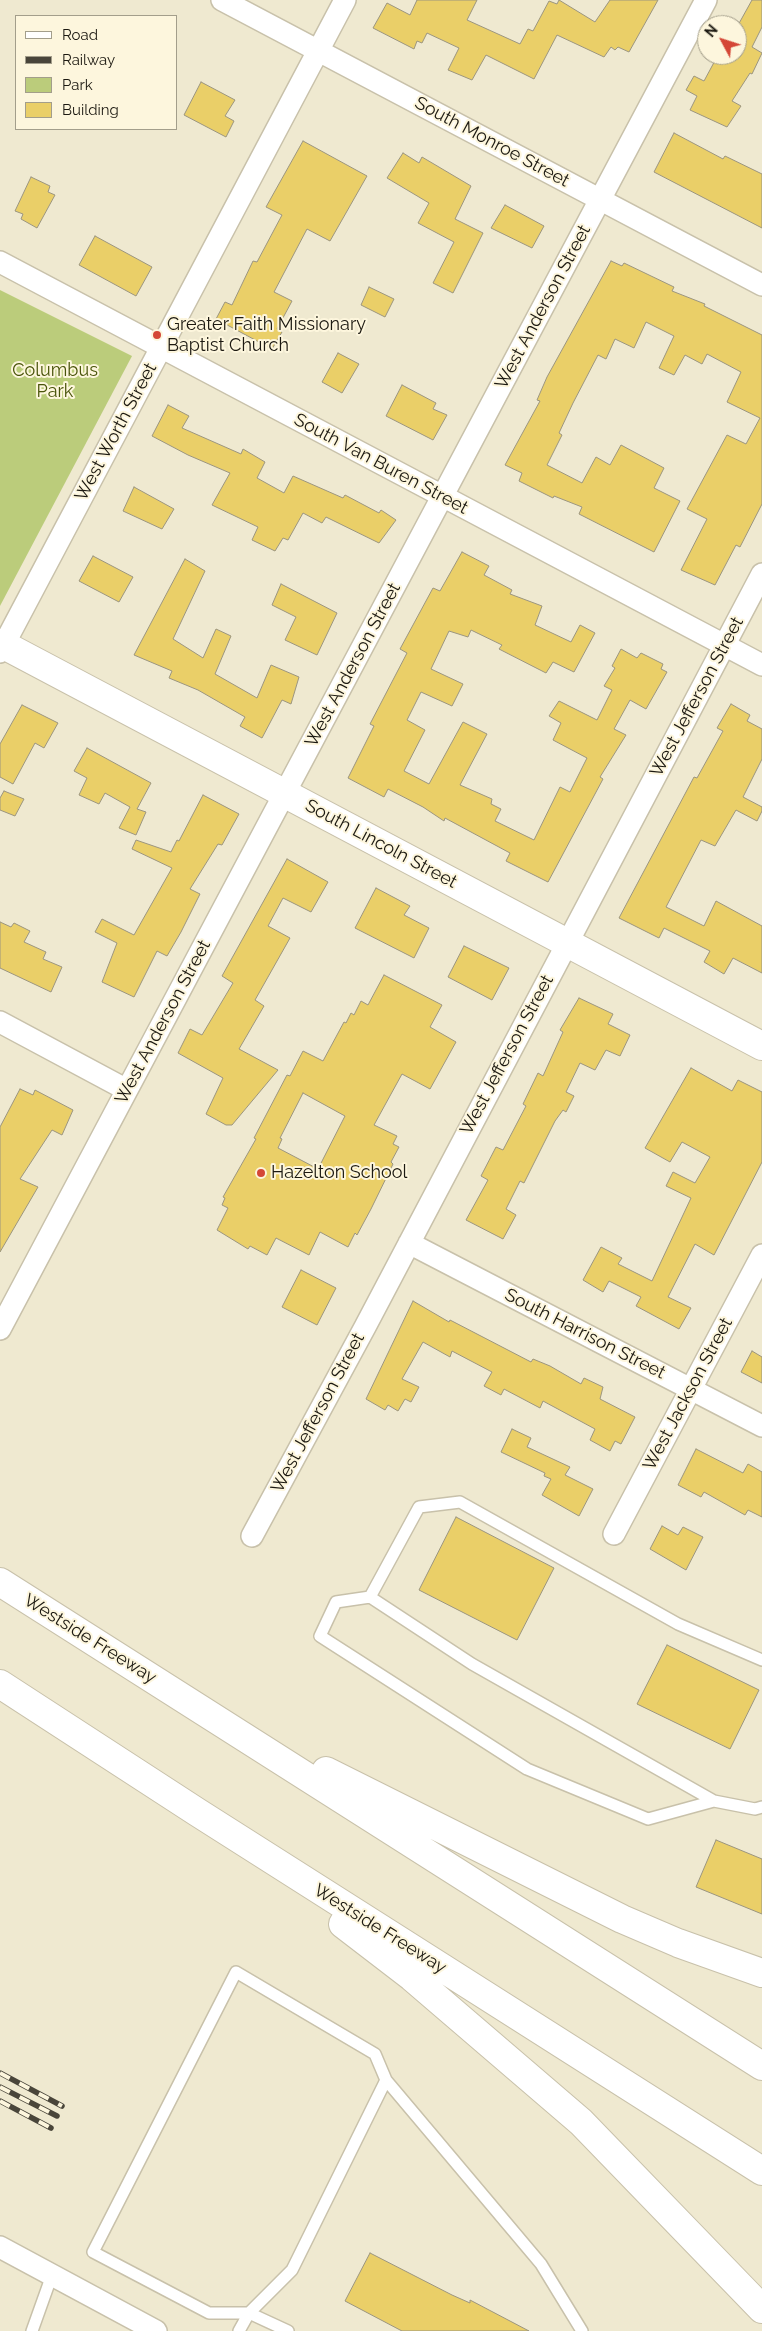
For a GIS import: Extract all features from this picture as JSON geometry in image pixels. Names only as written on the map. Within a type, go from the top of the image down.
[{"type":"main road","name":"South Lincoln Street","points":[[1,647],[285,793],[762,1046]]},
{"type":"main road","name":"Westside Freeway","points":[[0,1582],[762,2066]]},
{"type":"main road","name":"Westside Freeway","points":[[0,1684],[197,1812],[762,2171]]},
{"type":"main road","points":[[194,1706],[622,1919],[678,1943],[762,1973]]},
{"type":"main road","points":[[197,1812],[412,1976],[523,2070],[614,2154],[760,2313]]},
{"type":"street","name":"South Monroe Street","points":[[222,0],[762,285]]},
{"type":"street","name":"West Worth Street","points":[[1,647],[345,0]]},
{"type":"street","name":"West Anderson Street","points":[[0,1329],[706,0]]},
{"type":"street","name":"South Van Buren Street","points":[[0,262],[762,665]]},
{"type":"street","name":"West Jefferson Street","points":[[252,1536],[762,574]]},
{"type":"street","points":[[0,1022],[127,1090]]},
{"type":"street","name":"South Harrison Street","points":[[409,1243],[762,1426]]},
{"type":"street","name":"West Jackson Street","points":[[614,1534],[762,1255]]},
{"type":"street","points":[[0,2247],[156,2331]]},
{"type":"lane","points":[[370,1597],[419,1507],[460,1502],[678,1624],[762,1660]]},
{"type":"lane","points":[[714,1801],[648,1819],[527,1769],[320,1636],[336,1602],[370,1597],[472,1664],[714,1801],[755,1809],[762,1807]]},
{"type":"lane","points":[[288,2331],[249,2313],[209,2313],[94,2252],[236,1972],[375,2054],[386,2080],[541,2264],[582,2331]]},
{"type":"lane","points":[[239,2331],[249,2313],[292,2270],[386,2080]]},
{"type":"lane","points":[[32,2331],[52,2275]]},
{"type":"green space","name":"Columbus Park","points":[[0,290],[132,356],[0,606]]},
{"type":"building","points":[[417,0],[477,0],[467,20],[520,44],[528,29],[533,31],[549,1],[557,4],[559,0],[595,22],[610,0],[658,0],[629,52],[618,47],[615,50],[611,47],[604,57],[557,35],[534,79],[486,55],[472,80],[448,70],[459,48],[427,33],[422,43],[417,41],[414,49],[373,28],[387,3],[410,15]]},
{"type":"building","points":[[752,0],[762,0],[762,27],[752,47],[762,53],[752,74],[750,73],[732,101],[741,106],[727,127],[690,110],[697,96],[686,90],[694,76],[704,81],[713,65],[747,65],[747,15],[744,15]]},
{"type":"building","points":[[201,82],[235,100],[225,116],[234,121],[226,137],[184,115]]},
{"type":"building","points":[[674,133],[723,159],[725,156],[762,174],[762,228],[654,172]]},
{"type":"building","points":[[303,141],[367,176],[330,241],[307,229],[274,292],[292,301],[277,329],[282,332],[272,349],[216,319],[225,302],[232,305],[253,261],[257,262],[282,215],[266,207]]},
{"type":"building","points":[[403,153],[419,163],[422,157],[471,186],[455,219],[483,233],[453,293],[433,283],[454,242],[418,223],[429,203],[387,178]]},
{"type":"building","points":[[31,177],[50,186],[48,192],[55,195],[37,228],[21,219],[23,214],[15,211]]},
{"type":"building","points":[[505,205],[544,226],[532,248],[491,228]]},
{"type":"building","points":[[95,236],[152,267],[136,296],[79,265]]},
{"type":"building","points":[[611,261],[622,266],[624,263],[674,287],[672,291],[705,304],[704,306],[762,335],[762,504],[740,547],[736,545],[715,585],[681,570],[707,519],[687,509],[727,435],[746,444],[760,418],[727,402],[741,372],[707,354],[702,364],[685,355],[674,375],[659,368],[674,336],[646,322],[634,348],[615,339],[606,359],[598,355],[573,403],[559,433],[562,435],[547,465],[582,483],[596,457],[610,465],[621,445],[664,468],[654,488],[680,501],[654,552],[579,514],[582,507],[554,496],[553,498],[519,481],[522,473],[505,465],[540,401],[537,400],[547,377]]},
{"type":"building","points":[[369,287],[394,299],[385,317],[361,305]]},
{"type":"building","points":[[338,353],[359,364],[342,393],[322,382]]},
{"type":"building","points":[[402,385],[436,403],[433,409],[447,415],[433,440],[386,416]]},
{"type":"building","points":[[168,405],[189,416],[182,428],[241,454],[243,449],[265,462],[257,478],[284,493],[293,476],[343,498],[345,495],[379,513],[381,510],[396,520],[379,543],[326,517],[322,523],[303,513],[288,540],[283,538],[275,551],[252,540],[258,527],[212,505],[230,473],[188,455],[152,436]]},
{"type":"building","points":[[134,487],[174,509],[162,529],[123,511]]},
{"type":"building","points":[[462,552],[489,566],[484,575],[512,590],[510,594],[542,606],[535,625],[571,642],[580,625],[595,633],[574,672],[553,662],[546,673],[499,649],[502,645],[471,630],[468,637],[449,631],[431,669],[463,684],[452,706],[421,692],[407,720],[425,730],[404,771],[429,784],[463,722],[487,734],[460,785],[492,799],[491,804],[501,809],[495,821],[534,840],[560,787],[570,792],[587,758],[553,740],[561,723],[549,716],[559,701],[597,720],[612,690],[604,686],[615,668],[612,666],[621,649],[637,658],[641,653],[663,664],[661,669],[667,672],[646,709],[630,700],[614,729],[626,735],[600,777],[603,779],[548,882],[506,861],[510,853],[445,818],[444,821],[423,807],[388,789],[384,797],[348,778],[374,726],[370,724],[407,653],[400,649],[433,588],[440,591]]},
{"type":"building","points":[[93,556],[133,577],[119,602],[79,581]]},
{"type":"building","points":[[185,559],[205,571],[173,639],[203,658],[216,629],[231,636],[215,674],[257,698],[271,665],[299,677],[291,704],[282,700],[262,738],[240,726],[245,717],[198,690],[169,678],[172,671],[134,655]]},
{"type":"building","points":[[281,584],[337,613],[317,655],[285,640],[296,617],[272,605]]},
{"type":"building","points":[[731,704],[750,715],[747,721],[762,729],[762,759],[743,797],[762,807],[762,811],[757,821],[736,810],[715,846],[701,840],[666,907],[704,926],[716,901],[762,926],[762,973],[733,958],[724,974],[704,962],[710,951],[664,928],[659,938],[619,918],[694,777],[697,778],[723,731],[717,728]]},
{"type":"building","points":[[22,705],[58,723],[44,748],[35,743],[13,784],[0,777],[0,744]]},
{"type":"building","points":[[87,748],[151,783],[137,809],[146,812],[136,835],[119,828],[130,807],[105,793],[99,804],[79,795],[87,778],[74,771]]},
{"type":"building","points":[[4,791],[24,799],[15,816],[0,810],[0,798]]},
{"type":"building","points":[[203,795],[239,814],[222,845],[218,844],[190,889],[200,894],[181,932],[167,956],[157,951],[134,997],[102,982],[117,943],[95,932],[102,919],[134,935],[172,868],[132,849],[136,840],[171,852],[177,840],[179,841]]},
{"type":"building","points":[[287,859],[328,882],[311,912],[283,898],[268,926],[290,938],[255,1000],[264,1006],[239,1049],[278,1070],[232,1125],[226,1125],[206,1114],[223,1078],[178,1053],[190,1029],[202,1035],[233,983],[222,976]]},
{"type":"building","points":[[376,888],[410,906],[404,915],[429,928],[414,958],[355,928]]},
{"type":"building","points":[[0,922],[11,927],[14,923],[30,931],[24,942],[46,952],[43,959],[62,967],[51,992],[0,968]]},
{"type":"building","points":[[464,946],[509,968],[492,1000],[448,977]]},
{"type":"building","points":[[384,975],[442,1005],[430,1027],[456,1042],[430,1089],[402,1074],[374,1125],[397,1136],[393,1144],[399,1147],[391,1162],[393,1164],[371,1209],[348,1247],[320,1232],[309,1255],[276,1238],[267,1255],[250,1246],[248,1249],[217,1230],[228,1208],[222,1205],[225,1198],[223,1197],[256,1139],[254,1138],[287,1075],[290,1076],[303,1051],[323,1061],[344,1022],[346,1023],[351,1013],[354,1015],[361,1001],[368,1005]],"holes":[[[303,1093],[345,1116],[318,1169],[278,1148],[282,1139],[280,1138]]]},
{"type":"building","points":[[579,998],[613,1014],[608,1024],[630,1035],[620,1056],[606,1050],[595,1070],[580,1063],[566,1092],[574,1096],[566,1112],[563,1110],[555,1121],[524,1183],[520,1181],[506,1209],[516,1215],[503,1239],[466,1220],[488,1180],[481,1176],[496,1147],[503,1150],[526,1106],[523,1104],[538,1073],[543,1076],[563,1032],[560,1030]]},
{"type":"building","points":[[691,1068],[732,1091],[738,1080],[762,1092],[762,1162],[714,1255],[695,1244],[668,1297],[691,1308],[679,1329],[636,1306],[641,1297],[609,1281],[603,1292],[583,1280],[601,1247],[622,1258],[618,1264],[652,1281],[691,1198],[666,1186],[673,1172],[695,1183],[710,1157],[682,1142],[670,1162],[645,1148]]},
{"type":"building","points":[[20,1089],[33,1095],[35,1090],[73,1110],[62,1135],[52,1130],[20,1179],[38,1187],[0,1252],[0,1127]]},
{"type":"building","points":[[301,1270],[336,1288],[317,1325],[282,1307]]},
{"type":"building","points":[[413,1301],[449,1322],[450,1320],[531,1362],[533,1359],[550,1366],[581,1384],[584,1378],[603,1387],[600,1399],[635,1417],[621,1444],[615,1441],[610,1451],[590,1440],[595,1429],[543,1401],[540,1408],[504,1389],[501,1395],[484,1386],[492,1372],[452,1351],[450,1357],[423,1342],[402,1379],[419,1387],[411,1402],[405,1399],[398,1411],[388,1405],[385,1410],[366,1399]]},
{"type":"building","points":[[752,1351],[762,1357],[762,1383],[741,1372]]},
{"type":"building","points":[[512,1429],[531,1438],[527,1447],[570,1467],[565,1475],[593,1489],[579,1516],[542,1495],[551,1479],[544,1476],[545,1473],[501,1452]]},
{"type":"building","points":[[696,1449],[743,1473],[748,1464],[762,1472],[762,1517],[748,1510],[745,1515],[704,1492],[701,1497],[678,1485]]},
{"type":"building","points":[[456,1517],[554,1568],[517,1640],[419,1590]]},
{"type":"building","points":[[662,1526],[678,1535],[683,1527],[703,1537],[686,1570],[650,1549]]},
{"type":"building","points":[[667,1645],[759,1690],[730,1749],[637,1704]]},
{"type":"building","points":[[716,1840],[762,1859],[762,1914],[696,1887]]},
{"type":"building","points":[[370,2253],[452,2295],[470,2303],[470,2300],[529,2331],[402,2331],[345,2301]]},
{"type":"railway","points":[[0,2073],[62,2106]]},
{"type":"railway","points":[[0,2087],[57,2116]]},
{"type":"railway","points":[[0,2101],[51,2128]]},
{"type":"place","name":"Greater Faith Missionary Baptist Church","points":[[157,335]]},
{"type":"place","name":"Hazelton School","points":[[261,1173]]}]
